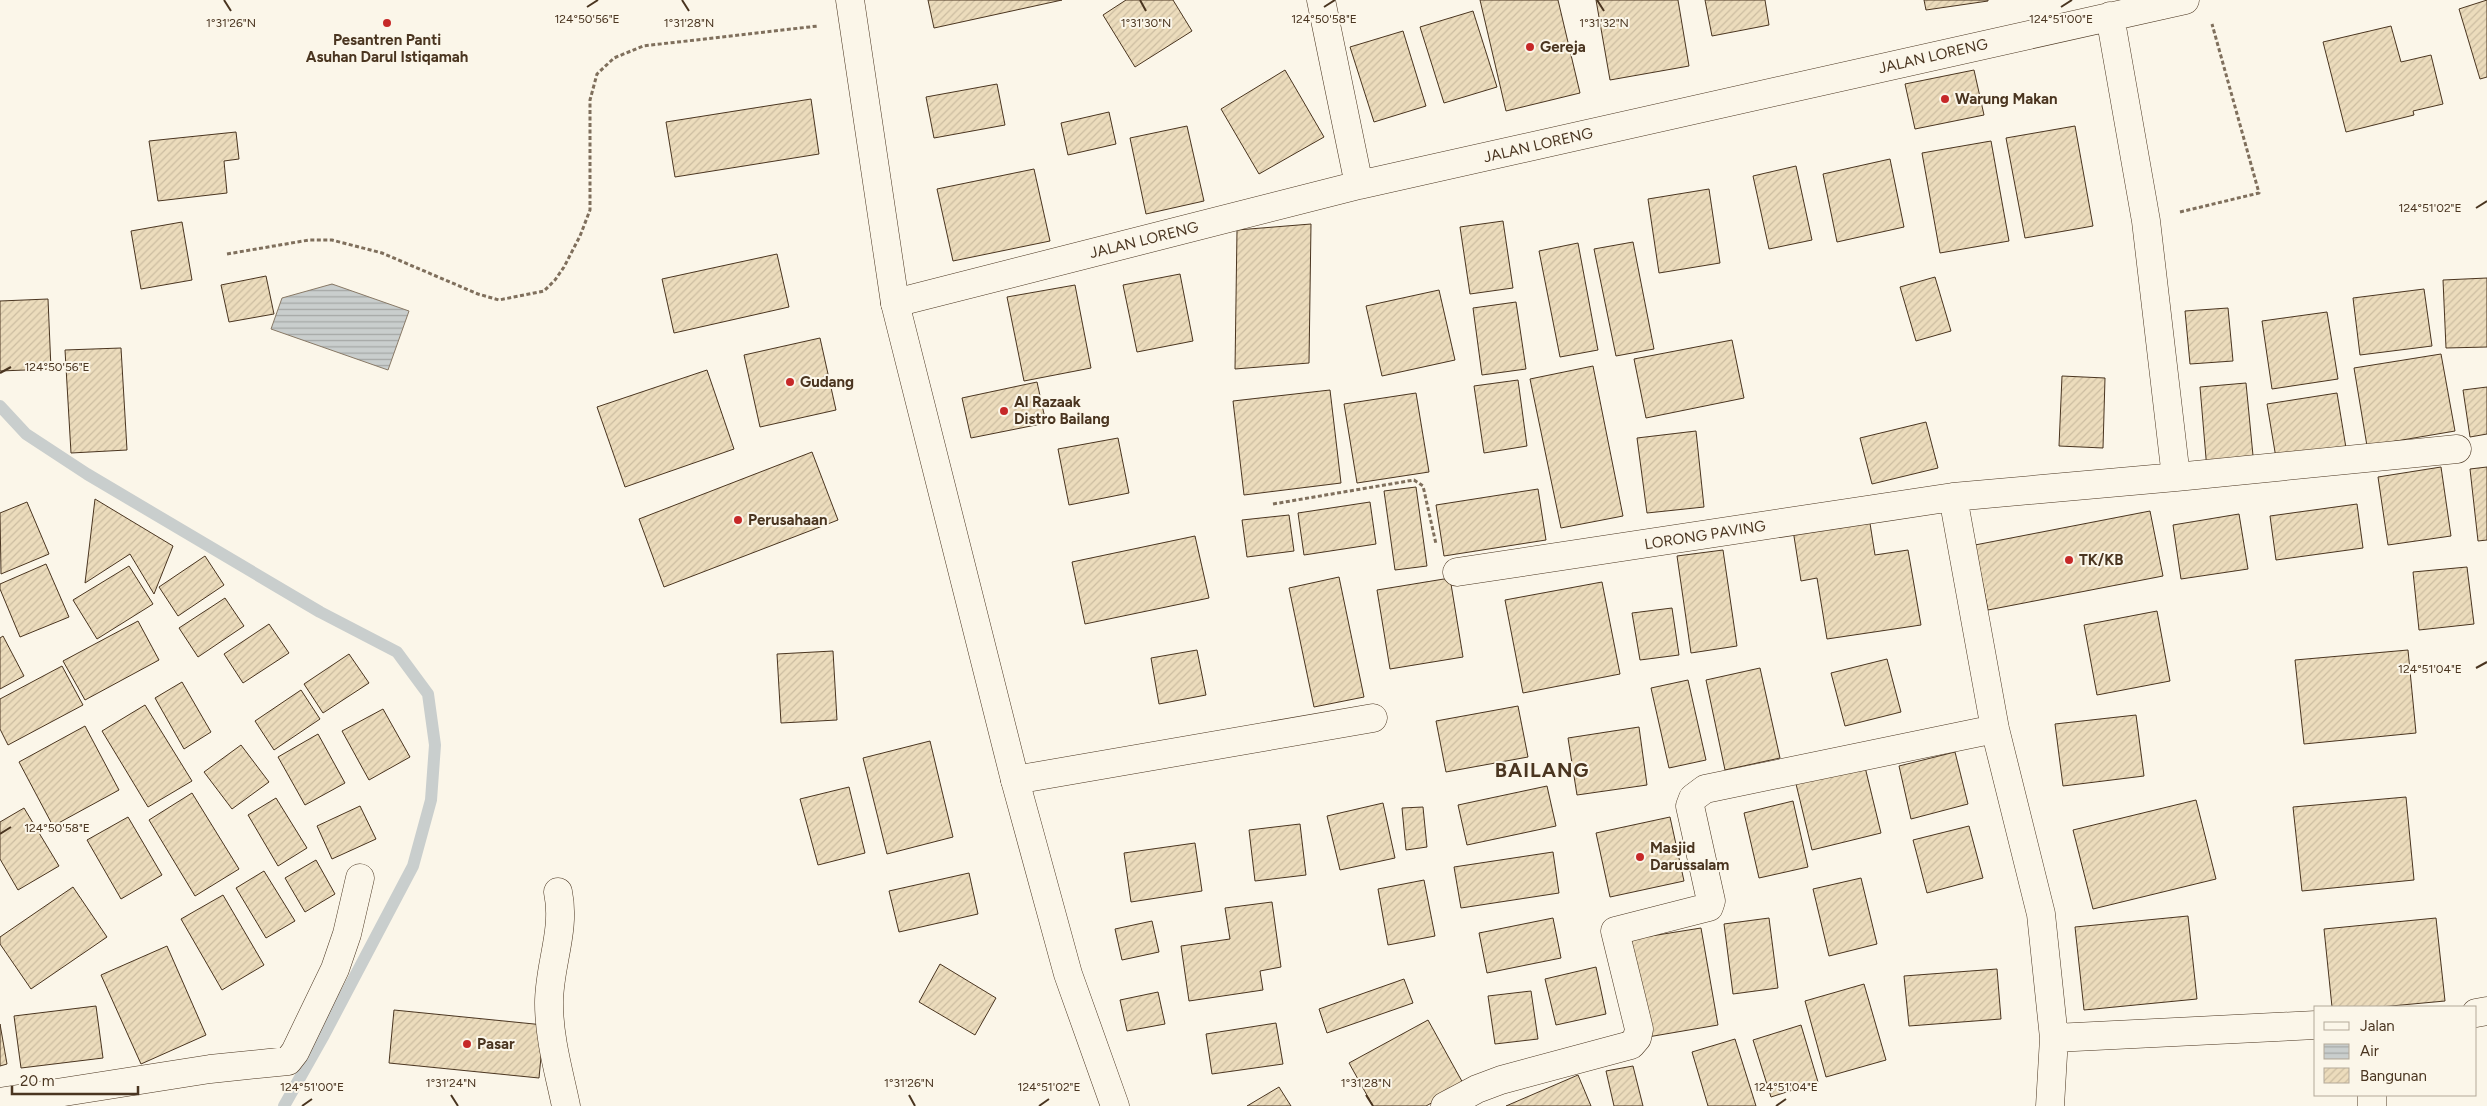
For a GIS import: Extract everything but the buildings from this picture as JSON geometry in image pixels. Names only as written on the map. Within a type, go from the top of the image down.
[{"type":"main road","points":[[1321,0],[1359,185]]},
{"type":"main road","name":"JALAN LORENG","points":[[895,303],[1359,185],[2185,0]]},
{"type":"main road","points":[[853,11],[895,303],[1015,780],[1068,974],[1115,1106]]},
{"type":"main road","points":[[2110,16],[2146,221],[2176,477]]},
{"type":"main road","name":"LORONG PAVING","points":[[1457,572],[1953,497],[2457,449]]},
{"type":"main road","points":[[1953,497],[1995,729],[2041,914],[2054,1038],[2050,1106]]},
{"type":"main road","points":[[1015,780],[1373,718]]},
{"type":"main road","points":[[1445,1106],[1477,1089],[1501,1080],[1631,1045],[1638,1038],[1638,1029],[1615,932],[1709,907],[1711,901],[1690,806],[1693,798],[1705,789],[1995,729]]},
{"type":"main road","points":[[0,1102],[210,1069],[288,1061],[295,1052],[335,968],[347,934],[360,878]]},
{"type":"main road","points":[[558,892],[561,904],[560,933],[549,1001],[552,1043],[566,1106]]},
{"type":"main road","points":[[2054,1038],[2314,1025]]},
{"type":"path","points":[[227,254],[309,240],[332,240],[382,253],[478,294],[499,300],[544,291],[555,280],[564,266],[580,236],[590,210],[590,100],[597,74],[614,58],[643,46],[853,11]]},
{"type":"path","points":[[2146,221],[2259,193],[2211,18]]},
{"type":"path","points":[[1273,504],[1414,480],[1420,482],[1423,486],[1442,566],[1448,571],[1457,572]]},
{"type":"water","points":[[332,284],[409,311],[388,370],[271,329],[282,298]]},
{"type":"waterway","points":[[0,406],[26,434],[87,474],[320,612],[397,652],[428,694],[435,745],[431,800],[413,866],[324,1035],[284,1106]]},
{"type":"place","name":"Pesantren Panti Asuhan Darul Istiqamah","points":[[387,23]]},
{"type":"place","name":"Gereja","points":[[1530,47]]},
{"type":"place","name":"Warung Makan","points":[[1945,99]]},
{"type":"place","name":"Gudang","points":[[790,382]]},
{"type":"place","name":"Al Razaak Distro Bailang","points":[[1004,411]]},
{"type":"place","name":"Perusahaan","points":[[738,520]]},
{"type":"place","name":"TK/KB","points":[[2069,560]]},
{"type":"place","name":"Masjid Darussalam","points":[[1640,857]]},
{"type":"place","name":"Pasar","points":[[467,1044]]},
{"type":"district","name":"BAILANG","points":[[1542,770]]}]
